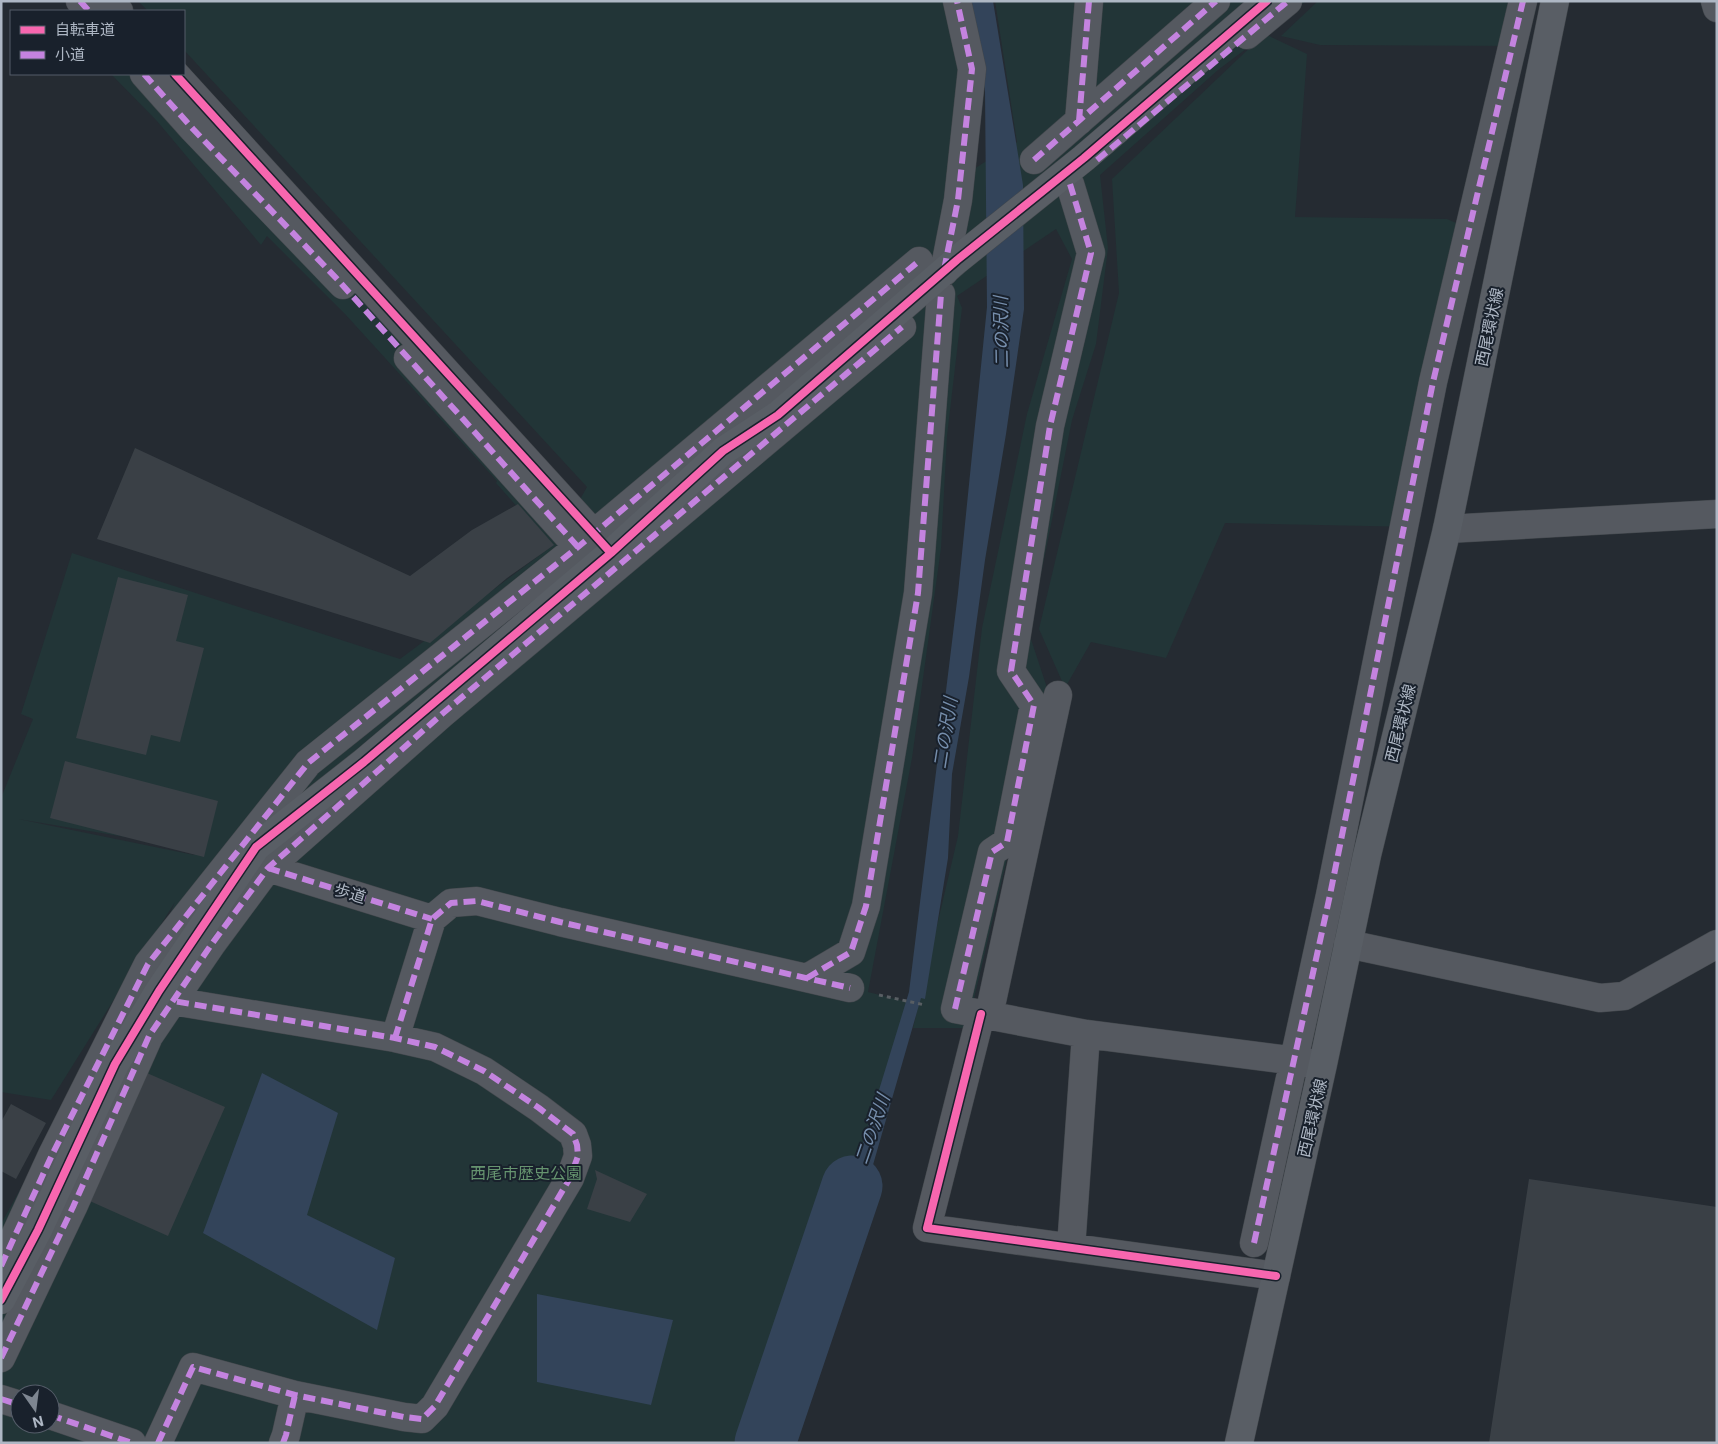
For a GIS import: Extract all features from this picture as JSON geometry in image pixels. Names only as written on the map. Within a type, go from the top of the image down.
[{"type":"street","points":[[807,978],[851,952],[866,906],[918,593],[947,275],[958,200],[972,69],[957,1]]},
{"type":"street","points":[[1079,121],[1089,1]]},
{"type":"street","points":[[1034,160],[1216,1]]},
{"type":"street","points":[[1090,159],[1268,1]]},
{"type":"street","points":[[1,1266],[52,1155],[148,964],[308,763],[594,544],[723,451],[778,415],[947,275],[1288,1]]},
{"type":"street","points":[[1254,1242],[1332,886],[1433,382],[1523,1]]},
{"type":"street","name":"西尾環状線","points":[[1239,1443],[1323,1064],[1367,854],[1447,529],[1556,1]]},
{"type":"street","points":[[1714,1],[1717,8]]},
{"type":"street","points":[[145,75],[193,129],[594,544]]},
{"type":"street","points":[[177,75],[594,544]]},
{"type":"street","points":[[1070,184],[1091,253],[1050,426],[1011,671],[1034,705],[1007,842],[992,852],[955,1009],[1086,1034],[1323,1064]]},
{"type":"street","points":[[1,1300],[38,1230],[115,1064],[158,991],[256,847],[364,762],[594,544],[919,261]]},
{"type":"street","points":[[1,1358],[73,1207],[149,1036],[211,945],[268,868],[442,714],[902,327]]},
{"type":"street","points":[[1447,529],[1717,514]]},
{"type":"street","points":[[1058,695],[985,1014],[926,1228],[1276,1276]]},
{"type":"street","name":"歩道","points":[[268,868],[432,919]]},
{"type":"street","points":[[395,1038],[432,919],[451,903],[477,901],[560,922],[850,988]]},
{"type":"street","points":[[1348,944],[1600,998],[1624,996],[1717,944]]},
{"type":"street","points":[[158,1443],[193,1367],[295,1395],[422,1419],[436,1406],[570,1178],[578,1156],[573,1134],[539,1108],[484,1071],[435,1047],[395,1038],[173,1001]]},
{"type":"street","points":[[1071,1248],[1086,1034]]},
{"type":"street","points":[[283,1443],[295,1395]]},
{"type":"street","points":[[60,1418],[132,1443]]},
{"type":"path","points":[[850,988],[915,1004],[955,1009]]},
{"type":"green space","name":"西尾市歴史公園","points":[[138,1],[950,1],[978,137],[969,172],[1017,142],[995,1],[1306,1],[1265,34],[1307,54],[1295,217],[1447,219],[1479,233],[1417,527],[1225,523],[1166,658],[1091,642],[1065,688],[1039,629],[1119,293],[1112,179],[1259,39],[1218,70],[1100,175],[1108,248],[1096,344],[1072,420],[1030,629],[1028,630],[1051,700],[1009,850],[967,1028],[913,1028],[958,836],[982,628],[1027,414],[1072,259],[1056,229],[957,296],[962,308],[947,436],[941,548],[912,758],[868,992],[915,1004],[786,1443],[1,1443],[1,1224],[162,932],[175,902],[51,1100],[1,1092],[1,798],[33,719],[21,714],[72,553],[400,659],[552,546],[496,483],[497,481],[345,314],[267,236],[261,245],[157,121],[112,75],[165,75],[569,519],[587,487],[185,51],[185,10],[147,10]],"holes":[[[18,819],[197,849],[194,855]]]},
{"type":"green space","points":[[1318,1],[1534,1],[1523,46],[1320,45],[1281,36]]},
{"type":"water","name":"二の沢川","points":[[971,1],[993,1],[1023,185],[1024,309],[969,677],[952,774],[948,858],[925,999],[921,998],[793,1443],[771,1443],[909,992],[958,593],[987,307],[985,91]]},
{"type":"water","points":[[262,1073],[338,1113],[307,1215],[395,1258],[377,1330],[203,1233]]},
{"type":"water","points":[[537,1294],[673,1320],[651,1405],[537,1382]]},
{"type":"building","points":[[135,448],[410,576],[472,530],[518,504],[554,545],[507,578],[430,643],[97,539]]},
{"type":"building","points":[[118,577],[188,595],[176,641],[204,648],[180,742],[151,735],[146,755],[76,738]]},
{"type":"building","points":[[65,761],[218,801],[204,857],[50,818]]},
{"type":"building","points":[[140,1070],[225,1107],[168,1236],[83,1198]]},
{"type":"building","points":[[11,1104],[46,1123],[16,1179],[1,1171],[1,1122]]},
{"type":"building","points":[[595,1170],[647,1194],[630,1222],[587,1209],[597,1179]]},
{"type":"building","points":[[1529,1179],[1717,1207],[1717,1443],[1489,1443]]},
{"type":"waterway","name":"二の沢川","points":[[765,1443],[852,1186]]},
{"type":"marked path","points":[[80,1],[88,10]]},
{"type":"marked path","points":[[944,270],[958,200],[972,69],[957,1]]},
{"type":"marked path","points":[[1079,121],[1089,1]]},
{"type":"marked path","points":[[1034,160],[1216,1]]},
{"type":"marked path","points":[[1097,160],[1288,1]]},
{"type":"marked path","points":[[1254,1243],[1330,895],[1433,382],[1523,1]]},
{"type":"marked path","points":[[145,75],[193,129],[338,280],[578,547]]},
{"type":"marked path","points":[[955,1009],[992,852],[1007,842],[1034,705],[1011,671],[1050,426],[1091,253],[1070,184]]},
{"type":"marked path","points":[[1,1266],[52,1155],[148,964],[308,763],[578,547],[919,261]]},
{"type":"marked path","points":[[807,978],[851,952],[866,906],[918,593],[941,294]]},
{"type":"marked path","points":[[1,1358],[73,1207],[149,1036],[211,945],[268,868],[442,714],[902,327]]},
{"type":"marked path","points":[[268,868],[432,919]]},
{"type":"marked path","points":[[395,1038],[432,919],[451,903],[477,901],[560,922],[850,988]]},
{"type":"marked path","points":[[158,1443],[193,1367],[295,1395],[422,1419],[435,1406],[570,1178],[578,1156],[573,1134],[539,1108],[484,1071],[435,1047],[395,1038],[173,1001]]},
{"type":"marked path","points":[[283,1443],[295,1395]]},
{"type":"marked path","points":[[1,1399],[10,1402]]},
{"type":"marked path","points":[[60,1418],[132,1443]]},
{"type":"cycle path","points":[[1,1300],[38,1230],[115,1064],[159,991],[256,847],[364,762],[611,553],[723,451],[778,415],[957,260],[1084,158],[1267,1]]},
{"type":"cycle path","points":[[176,75],[611,553]]},
{"type":"cycle path","points":[[981,1014],[927,1228],[1276,1276]]}]
